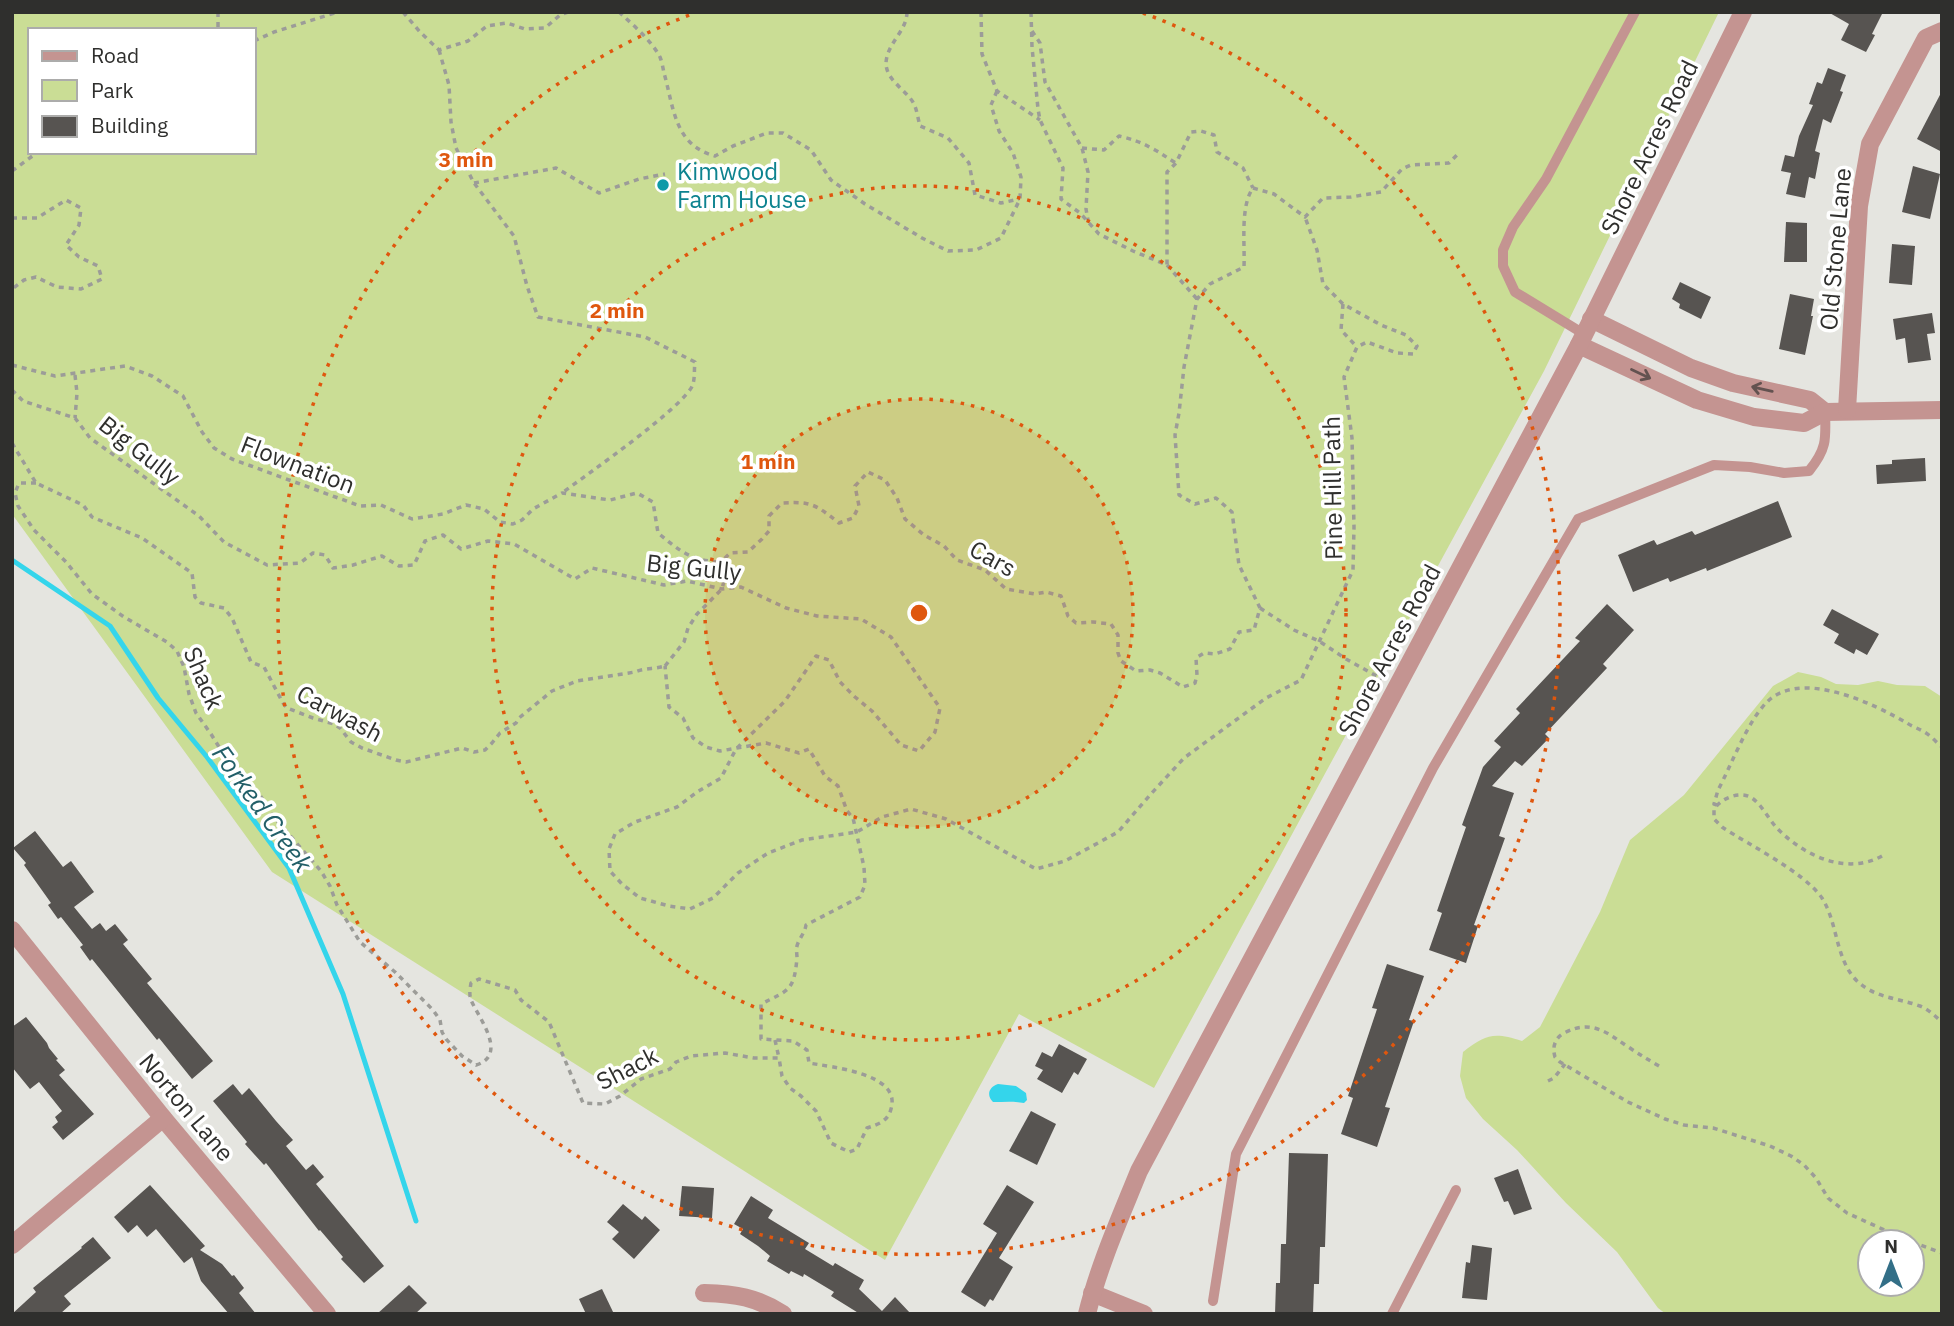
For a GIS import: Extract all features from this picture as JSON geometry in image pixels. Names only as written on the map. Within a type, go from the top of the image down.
[{"type":"street","name":"Shore Acres Road","points":[[1087,1314],[1111,1240],[1139,1171],[1585,333],[1743,12]]},
{"type":"street","name":"Old Stone Lane","points":[[1847,410],[1859,206],[1870,144],[1926,38],[1942,31]]},
{"type":"street","points":[[1585,333],[1697,400],[1754,417],[1804,424],[1825,412],[1942,410]]},
{"type":"street","points":[[1585,333],[1733,383],[1810,400],[1825,412]]},
{"type":"street","name":"Norton Lane","points":[[12,930],[163,1118],[327,1314]]},
{"type":"street","points":[[12,1245],[163,1118]]},
{"type":"street","points":[[704,1293],[746,1296],[783,1314]]},
{"type":"street","points":[[1092,1293],[1144,1314]]},
{"type":"lane","points":[[1585,333],[1515,292],[1503,266],[1503,250],[1513,227],[1546,179],[1635,12]]},
{"type":"lane","points":[[1213,1301],[1236,1154],[1433,768],[1578,519],[1714,465],[1750,467],[1784,473],[1809,471],[1821,456],[1826,438],[1825,412]]},
{"type":"lane","points":[[1392,1314],[1456,1190]]},
{"type":"path","points":[[256,40],[338,12]]},
{"type":"path","points":[[403,12],[419,32],[439,50],[449,85],[456,148],[474,183],[514,236],[538,317],[645,337],[695,362],[693,386],[671,409],[562,493]]},
{"type":"path","points":[[439,50],[468,41],[487,26],[507,23],[525,29],[545,28],[560,15],[568,12]]},
{"type":"path","points":[[619,12],[660,57],[684,138],[701,152],[715,156],[767,133],[783,133],[811,150],[831,180],[864,204],[922,239],[948,251],[976,250],[1001,238],[1020,199],[1021,177],[1013,153],[999,131],[991,105],[997,90]]},
{"type":"path","points":[[907,12],[907,20],[889,50],[886,65],[894,82],[913,102],[920,125],[948,138],[969,163],[975,195],[1001,204],[1020,199]]},
{"type":"path","points":[[981,12],[982,54],[997,90],[1040,120]]},
{"type":"path","points":[[1031,12],[1030,27],[1040,120],[1063,168],[1061,199],[1080,213],[1099,234],[1167,265],[1197,299]]},
{"type":"path","points":[[1030,27],[1040,43],[1045,82],[1082,148],[1088,172],[1088,222]]},
{"type":"path","points":[[1167,265],[1167,172],[1176,163],[1191,132],[1201,131],[1214,135],[1217,152],[1243,168],[1253,188],[1274,194],[1305,217],[1317,250],[1323,284],[1343,304],[1406,335],[1417,346],[1413,354],[1397,353],[1367,342],[1357,347],[1341,330],[1343,304]]},
{"type":"path","points":[[1082,148],[1104,150],[1119,136],[1133,139],[1176,163]]},
{"type":"path","points":[[12,170],[35,154]]},
{"type":"path","points":[[1305,217],[1323,198],[1381,192],[1402,169],[1411,165],[1449,163],[1458,154]]},
{"type":"path","points":[[474,183],[556,168],[599,193],[639,179],[665,174]]},
{"type":"path","points":[[1253,188],[1248,195],[1246,209],[1244,267],[1210,284],[1197,299],[1184,366],[1175,435],[1179,495],[1195,504],[1216,498],[1232,512],[1239,565],[1260,608],[1397,687]]},
{"type":"path","points":[[12,219],[37,218],[66,200],[81,208],[79,225],[66,245],[79,257],[98,266],[102,279],[81,289],[57,287],[36,277],[24,280],[12,289]]},
{"type":"path","name":"Pine Hill Path","points":[[857,832],[882,817],[911,809],[946,819],[1036,869],[1065,861],[1118,832],[1184,758],[1266,698],[1301,680],[1353,570],[1353,449],[1344,377],[1357,347]]},
{"type":"path","name":"Flownation","points":[[12,365],[55,376],[125,366],[152,376],[183,396],[202,432],[214,448],[232,459],[360,506],[381,505],[412,519],[443,514],[467,505],[484,509],[500,522],[513,524],[562,493]]},
{"type":"path","points":[[75,374],[75,418]]},
{"type":"path","name":"Big Gully","points":[[12,390],[23,401],[75,418],[90,438],[199,516],[224,542],[267,565],[300,563],[313,553],[326,555],[333,568],[382,556],[399,566],[414,565],[425,541],[443,535],[461,550],[488,541],[514,544],[575,579],[592,568],[664,585],[687,582],[722,589],[741,587],[786,608],[817,616],[861,619],[891,637],[940,708],[935,732],[919,751],[901,745],[872,711],[840,682],[829,660],[816,656],[785,702],[736,749],[722,778],[677,807],[635,822],[615,834],[609,849],[610,871],[640,898],[691,909],[713,898],[738,873],[768,853],[802,840],[857,832]]},
{"type":"path","points":[[12,443],[36,483]]},
{"type":"path","name":"Cars","points":[[721,562],[730,553],[748,552],[762,539],[769,531],[769,516],[782,503],[802,501],[817,505],[839,523],[853,518],[859,506],[855,486],[868,472],[885,480],[897,498],[905,519],[924,535],[944,546],[957,560],[985,570],[1006,589],[1061,596],[1068,616],[1076,623],[1111,624],[1118,635],[1121,661],[1136,671],[1150,670],[1160,673],[1183,687],[1195,682],[1196,658],[1204,653],[1215,654],[1230,649],[1239,632],[1254,630],[1260,608]]},
{"type":"path","name":"Shack","points":[[36,483],[19,483],[15,493],[18,506],[33,530],[66,562],[92,594],[177,651],[196,713],[224,755],[321,871],[337,905],[360,942],[433,1010],[440,1020],[442,1032],[462,1056],[476,1065],[483,1063],[490,1051],[491,1042],[487,1030],[470,998],[471,983],[479,979],[514,990],[521,1000],[549,1022],[583,1102],[605,1104],[641,1079],[670,1069],[676,1062],[691,1056],[725,1053],[754,1058],[779,1058]]},
{"type":"path","name":"Carwash","points":[[36,483],[83,505],[92,517],[142,538],[192,573],[195,597],[201,603],[223,608],[232,618],[251,662],[264,667],[287,708],[334,724],[351,741],[396,760],[406,762],[462,748],[474,752],[485,750],[499,733],[516,723],[545,696],[564,686],[578,681],[665,666]]},
{"type":"path","points":[[562,493],[610,500],[637,493],[653,502],[658,533],[682,554],[704,562],[721,562],[722,589],[697,614],[688,628],[684,642],[665,666],[669,707],[683,718],[694,738],[706,747],[720,751],[766,743],[799,753],[808,749],[825,776],[838,786],[847,811],[853,818],[864,867],[864,885],[860,897],[806,925],[805,933],[797,944],[792,986],[761,1004],[761,1038],[793,1041],[807,1050],[809,1063],[846,1069],[872,1077],[890,1093],[893,1102],[890,1114],[882,1123],[867,1128],[857,1149],[849,1152],[831,1143],[816,1111],[790,1088],[782,1076],[775,1040]]},
{"type":"path","points":[[1717,805],[1714,801],[1718,790],[1756,717],[1769,699],[1790,691],[1824,689],[1850,696],[1926,733],[1942,747]]},
{"type":"path","points":[[1882,856],[1865,864],[1837,863],[1815,855],[1779,830],[1751,797],[1734,796],[1717,805],[1713,814],[1722,827],[1782,865],[1817,892],[1830,914],[1846,966],[1860,984],[1883,996],[1922,1006],[1942,1022]]},
{"type":"path","points":[[1659,1066],[1605,1031],[1586,1028],[1571,1030],[1558,1037],[1554,1044],[1555,1057],[1628,1102],[1665,1119],[1684,1125],[1713,1128],[1770,1146],[1791,1156],[1810,1171],[1828,1198],[1847,1213],[1880,1228]]},
{"type":"path","points":[[1548,1081],[1554,1078],[1565,1064]]},
{"type":"green space","points":[[12,12],[1719,12],[1544,371],[1154,1088],[1019,1014],[885,1260],[272,872],[12,514]]},
{"type":"green space","points":[[1798,672],[1821,677],[1836,684],[1858,685],[1878,681],[1925,686],[1942,697],[1942,1314],[1666,1314],[1658,1308],[1617,1252],[1483,1119],[1466,1098],[1460,1076],[1463,1052],[1478,1041],[1491,1036],[1522,1041],[1540,1027],[1600,912],[1630,840],[1684,795],[1773,686]]},
{"type":"water","points":[[998,1084],[1016,1086],[1026,1093],[1027,1100],[1024,1103],[993,1102],[990,1092],[992,1087]]},
{"type":"building","points":[[1828,12],[1883,12],[1866,52],[1841,40],[1849,24]]},
{"type":"building","points":[[1828,68],[1846,75],[1840,91],[1843,92],[1831,123],[1823,119],[1815,151],[1820,153],[1815,179],[1809,177],[1805,198],[1786,194],[1791,173],[1781,171],[1785,155],[1794,157],[1799,136],[1813,105],[1809,104],[1817,82],[1822,84]]},
{"type":"building","points":[[1942,91],[1942,152],[1917,139]]},
{"type":"building","points":[[1913,166],[1940,174],[1930,219],[1902,212]]},
{"type":"building","points":[[1786,222],[1807,223],[1807,262],[1784,262]]},
{"type":"building","points":[[1892,244],[1915,246],[1912,285],[1889,283]]},
{"type":"building","points":[[1680,282],[1711,297],[1701,319],[1679,308],[1680,304],[1672,299]]},
{"type":"building","points":[[1790,294],[1814,299],[1805,355],[1779,349]]},
{"type":"building","points":[[1932,313],[1935,333],[1927,334],[1931,360],[1908,363],[1905,338],[1896,340],[1893,319]]},
{"type":"building","points":[[1925,458],[1926,481],[1877,484],[1876,465],[1892,464],[1892,460]]},
{"type":"building","points":[[1778,501],[1792,537],[1707,571],[1706,568],[1670,582],[1668,578],[1633,592],[1618,555],[1654,540],[1657,545],[1692,531],[1695,535]]},
{"type":"building","points":[[1607,604],[1634,630],[1603,664],[1607,668],[1545,734],[1549,738],[1522,766],[1515,761],[1492,786],[1514,793],[1499,836],[1505,838],[1474,925],[1478,926],[1466,963],[1429,950],[1442,913],[1437,911],[1466,827],[1462,825],[1483,767],[1501,747],[1494,741],[1520,713],[1516,709],[1580,641],[1575,638]]},
{"type":"building","points":[[1832,609],[1879,634],[1867,655],[1856,649],[1854,654],[1834,643],[1839,634],[1823,625]]},
{"type":"building","points":[[35,831],[63,867],[71,861],[94,892],[74,907],[92,929],[100,923],[106,931],[115,924],[128,940],[123,944],[152,979],[147,983],[213,1061],[192,1079],[92,959],[90,961],[80,947],[83,945],[48,905],[51,903],[24,865],[26,863],[13,848]]},
{"type":"building","points":[[1387,964],[1424,976],[1409,1020],[1414,1021],[1385,1107],[1390,1108],[1377,1147],[1341,1134],[1353,1098],[1348,1096],[1377,1009],[1372,1008]]},
{"type":"building","points":[[26,1017],[65,1070],[59,1075],[94,1114],[63,1140],[52,1127],[58,1122],[55,1117],[62,1111],[39,1082],[30,1089],[12,1067],[12,1027]]},
{"type":"building","points":[[1059,1044],[1087,1059],[1078,1075],[1074,1072],[1062,1093],[1037,1079],[1043,1070],[1035,1066],[1042,1052],[1052,1057]]},
{"type":"building","points":[[233,1084],[242,1095],[249,1088],[293,1140],[286,1146],[306,1170],[313,1164],[324,1177],[316,1184],[384,1266],[364,1283],[341,1259],[343,1257],[266,1163],[264,1165],[245,1144],[247,1142],[213,1101]]},
{"type":"building","points":[[1031,1111],[1056,1124],[1037,1165],[1009,1151]]},
{"type":"building","points":[[1289,1153],[1328,1154],[1325,1247],[1320,1247],[1319,1284],[1314,1284],[1313,1314],[1275,1314],[1276,1283],[1280,1283],[1281,1244],[1286,1244]]},
{"type":"building","points":[[1518,1169],[1532,1209],[1514,1215],[1508,1201],[1504,1202],[1494,1178]]},
{"type":"building","points":[[150,1185],[205,1246],[200,1250],[234,1275],[244,1288],[239,1293],[256,1314],[229,1314],[201,1281],[192,1257],[184,1263],[156,1229],[147,1237],[137,1225],[128,1233],[114,1217]]},
{"type":"building","points":[[1007,1185],[1034,1202],[999,1258],[1013,1267],[993,1301],[990,1299],[985,1307],[961,1292],[997,1233],[983,1224]]},
{"type":"building","points":[[682,1186],[714,1188],[712,1218],[679,1216]]},
{"type":"building","points":[[751,1196],[773,1210],[768,1218],[809,1243],[805,1249],[864,1280],[859,1289],[882,1311],[895,1297],[911,1314],[860,1314],[831,1296],[834,1292],[804,1274],[803,1277],[791,1271],[789,1274],[767,1261],[770,1256],[740,1234],[743,1229],[734,1224]]},
{"type":"building","points":[[623,1204],[642,1220],[645,1216],[660,1230],[634,1259],[612,1239],[619,1232],[607,1222]]},
{"type":"building","points":[[93,1237],[111,1258],[64,1296],[71,1304],[60,1314],[12,1314],[36,1292],[33,1288]]},
{"type":"building","points":[[1472,1245],[1492,1248],[1487,1300],[1462,1298],[1466,1262],[1470,1263]]},
{"type":"building","points":[[409,1285],[427,1303],[415,1314],[377,1314]]},
{"type":"building","points":[[602,1289],[614,1314],[586,1314],[579,1299]]},
{"type":"waterway","name":"Forked Creek","points":[[12,560],[110,626],[158,698],[207,757],[289,868],[343,994],[416,1221]]},
{"type":"place","name":"Kimwood Farm House","points":[[663,185]]}]
